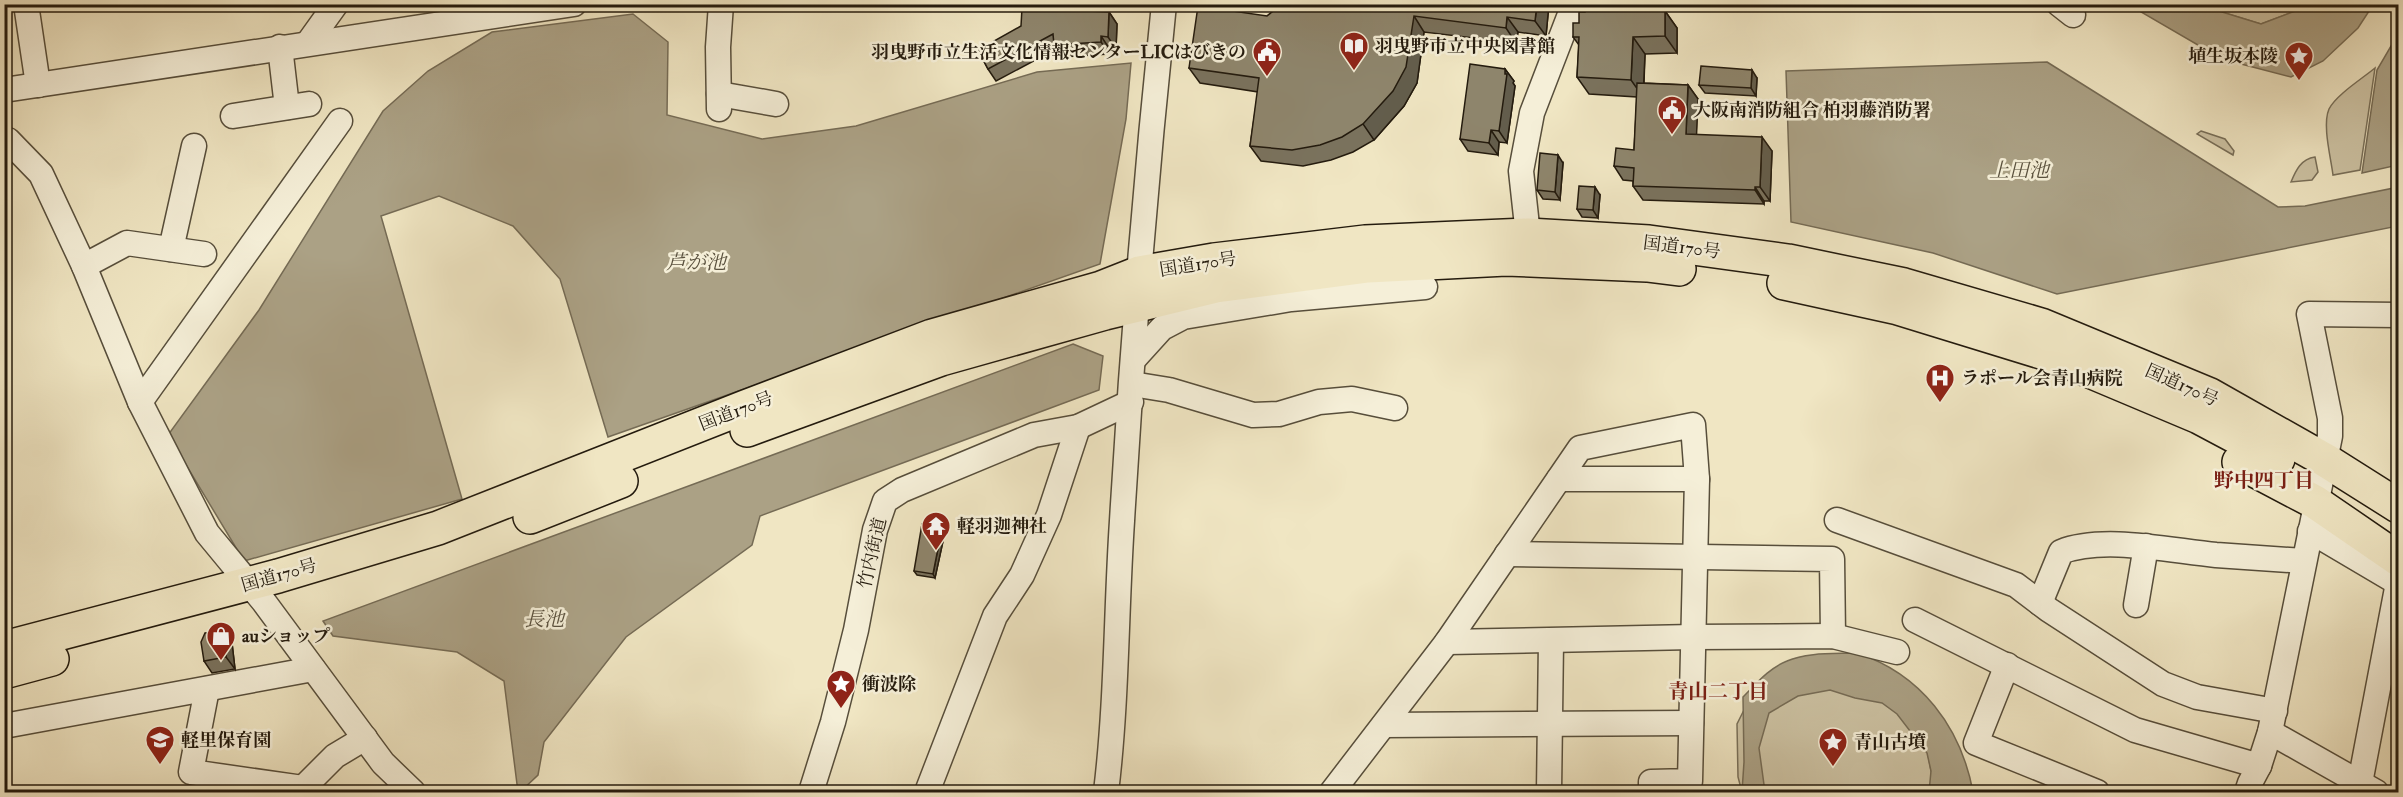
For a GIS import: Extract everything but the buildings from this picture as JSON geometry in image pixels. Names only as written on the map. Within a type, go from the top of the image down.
[{"type":"highway","name":"国道170号","points":[[374,559],[438,528],[744,406],[932,336],[1101,288],[1139,273],[1214,260],[1365,242],[1528,235],[1649,242],[1788,261],[1904,285],[2041,325],[2082,327],[2132,343],[2225,382],[2320,482],[2398,506]]},
{"type":"highway","name":"国道170号","points":[[4,672],[374,559],[448,549],[754,427],[941,360],[1137,305],[1216,286],[1368,266],[1506,259],[1647,265],[1783,283],[1898,308],[2054,356],[2199,417],[2320,482],[2398,530]]},
{"type":"highway","points":[[2320,482],[2398,479]]},
{"type":"highway","points":[[2320,482],[2398,559]]},
{"type":"highway","name":"国道170号","points":[[4,648],[272,589]]},
{"type":"street","points":[[26,4],[38,85]]},
{"type":"street","points":[[308,44],[336,4]]},
{"type":"street","points":[[4,90],[574,4]]},
{"type":"street","points":[[721,4],[719,101],[776,104]]},
{"type":"street","points":[[1106,792],[1112,745],[1116,605],[1145,179],[1164,4]]},
{"type":"street","points":[[1528,235],[1521,171],[1532,113],[1574,4]]},
{"type":"street","points":[[233,116],[298,106],[280,48]]},
{"type":"street","points":[[140,402],[340,121]]},
{"type":"street","points":[[4,139],[8,140],[41,174],[84,266],[140,402],[207,533],[272,589],[313,669],[384,763],[413,792]]},
{"type":"street","points":[[171,249],[194,146]]},
{"type":"street","points":[[84,266],[127,243],[204,254]]},
{"type":"street","points":[[1132,382],[1162,328],[1183,317],[1291,299],[1425,287]]},
{"type":"street","points":[[2247,792],[2259,766],[2272,722],[2320,482],[2330,418],[2309,314],[2398,315]]},
{"type":"street","points":[[1132,382],[1169,390],[1253,415],[1279,414],[1319,402],[1352,399],[1395,408]]},
{"type":"street","name":"竹内街道","points":[[811,792],[833,722],[858,621],[875,530],[885,501],[902,490],[1034,435],[1078,427],[1132,382]]},
{"type":"street","points":[[1332,792],[1447,642],[1580,448],[1693,425],[1697,479],[1690,781],[1651,782],[1651,792]]},
{"type":"street","points":[[927,792],[995,616],[1022,576],[1049,515],[1078,427]]},
{"type":"street","points":[[1559,479],[1697,479]]},
{"type":"street","points":[[1837,520],[2016,585],[2163,684],[2272,722],[2368,788],[2398,583],[2320,482]]},
{"type":"street","points":[[2040,603],[2061,552],[2073,547],[2146,546],[2215,555],[2304,561]]},
{"type":"street","points":[[2136,605],[2146,546]]},
{"type":"street","points":[[1507,554],[1832,559],[1833,636]]},
{"type":"street","points":[[1915,620],[2135,730],[2259,766]]},
{"type":"street","points":[[1447,642],[1833,636],[1897,652]]},
{"type":"street","points":[[1549,792],[1551,641]]},
{"type":"street","points":[[2007,665],[1976,743],[2097,792]]},
{"type":"street","points":[[4,726],[313,669]]},
{"type":"street","points":[[207,689],[191,772],[302,790],[335,756],[365,738]]},
{"type":"street","points":[[1384,725],[1691,723]]},
{"type":"shaded area","points":[[2211,5],[2311,5],[2261,24],[2218,11]]},
{"type":"shaded area","points":[[2375,68],[2360,170],[2333,175],[2326,124],[2329,109],[2343,93]]},
{"type":"shaded area","points":[[2201,131],[2225,139],[2234,151],[2233,155],[2197,134]]},
{"type":"shaded area","points":[[2315,157],[2318,172],[2312,180],[2291,182],[2297,169],[2310,158]]},
{"type":"shaded area","points":[[1794,679],[1872,689],[1923,728],[1935,792],[1742,792],[1738,777],[1737,724],[1752,694]]},
{"type":"water","points":[[2133,5],[2211,5],[2219,11],[2261,24],[2311,5],[2373,5],[2358,28],[2323,61],[2291,77],[2222,59],[2141,12]]},
{"type":"water","name":"芦が池","points":[[633,14],[668,42],[667,115],[762,139],[856,126],[1037,72],[1131,63],[1126,119],[1100,264],[608,437],[560,279],[513,226],[439,196],[381,216],[462,499],[244,561],[168,435],[259,310],[383,111],[428,71],[492,32]]},
{"type":"water","points":[[2398,34],[2398,165],[2362,173],[2377,70]]},
{"type":"water","name":"上田池","points":[[2047,62],[2278,207],[2305,206],[2394,188],[2398,205],[2398,226],[2057,294],[1933,253],[1791,222],[1786,71]]},
{"type":"water","name":"長池","points":[[1073,344],[1103,356],[1099,390],[760,516],[752,545],[626,637],[544,742],[538,775],[520,792],[518,792],[504,681],[457,652],[333,636],[323,621]]},
{"type":"water","points":[[1857,653],[1880,662],[1900,674],[1919,689],[1934,706],[1948,725],[1959,746],[1973,792],[1929,792],[1931,771],[1927,753],[1897,714],[1882,703],[1830,690],[1798,696],[1769,713],[1759,748],[1765,792],[1742,792],[1743,697],[1769,672],[1787,661],[1812,655]]},
{"type":"place","name":"羽曳野市立中央図書館","points":[[1354,72]]},
{"type":"place","name":"羽曳野市立生活文化情報センターLICはびきの","points":[[1267,78]]},
{"type":"place","name":"埴生坂本陵","points":[[2299,82]]},
{"type":"place","name":"大阪南消防組合 柏羽藤消防署","points":[[1672,136]]},
{"type":"place","name":"ラポール会青山病院","points":[[1940,404]]},
{"type":"place","name":"軽羽迦神社","points":[[936,552]]},
{"type":"place","name":"auショップ","points":[[221,662]]},
{"type":"place","name":"衝波除","points":[[841,710]]},
{"type":"place","name":"軽里保育園","points":[[160,766]]},
{"type":"place","name":"青山古墳","points":[[1833,768]]},
{"type":"district","name":"野中四丁目","points":[[2264,480]]},
{"type":"district","name":"青山二丁目","points":[[1718,691]]}]
